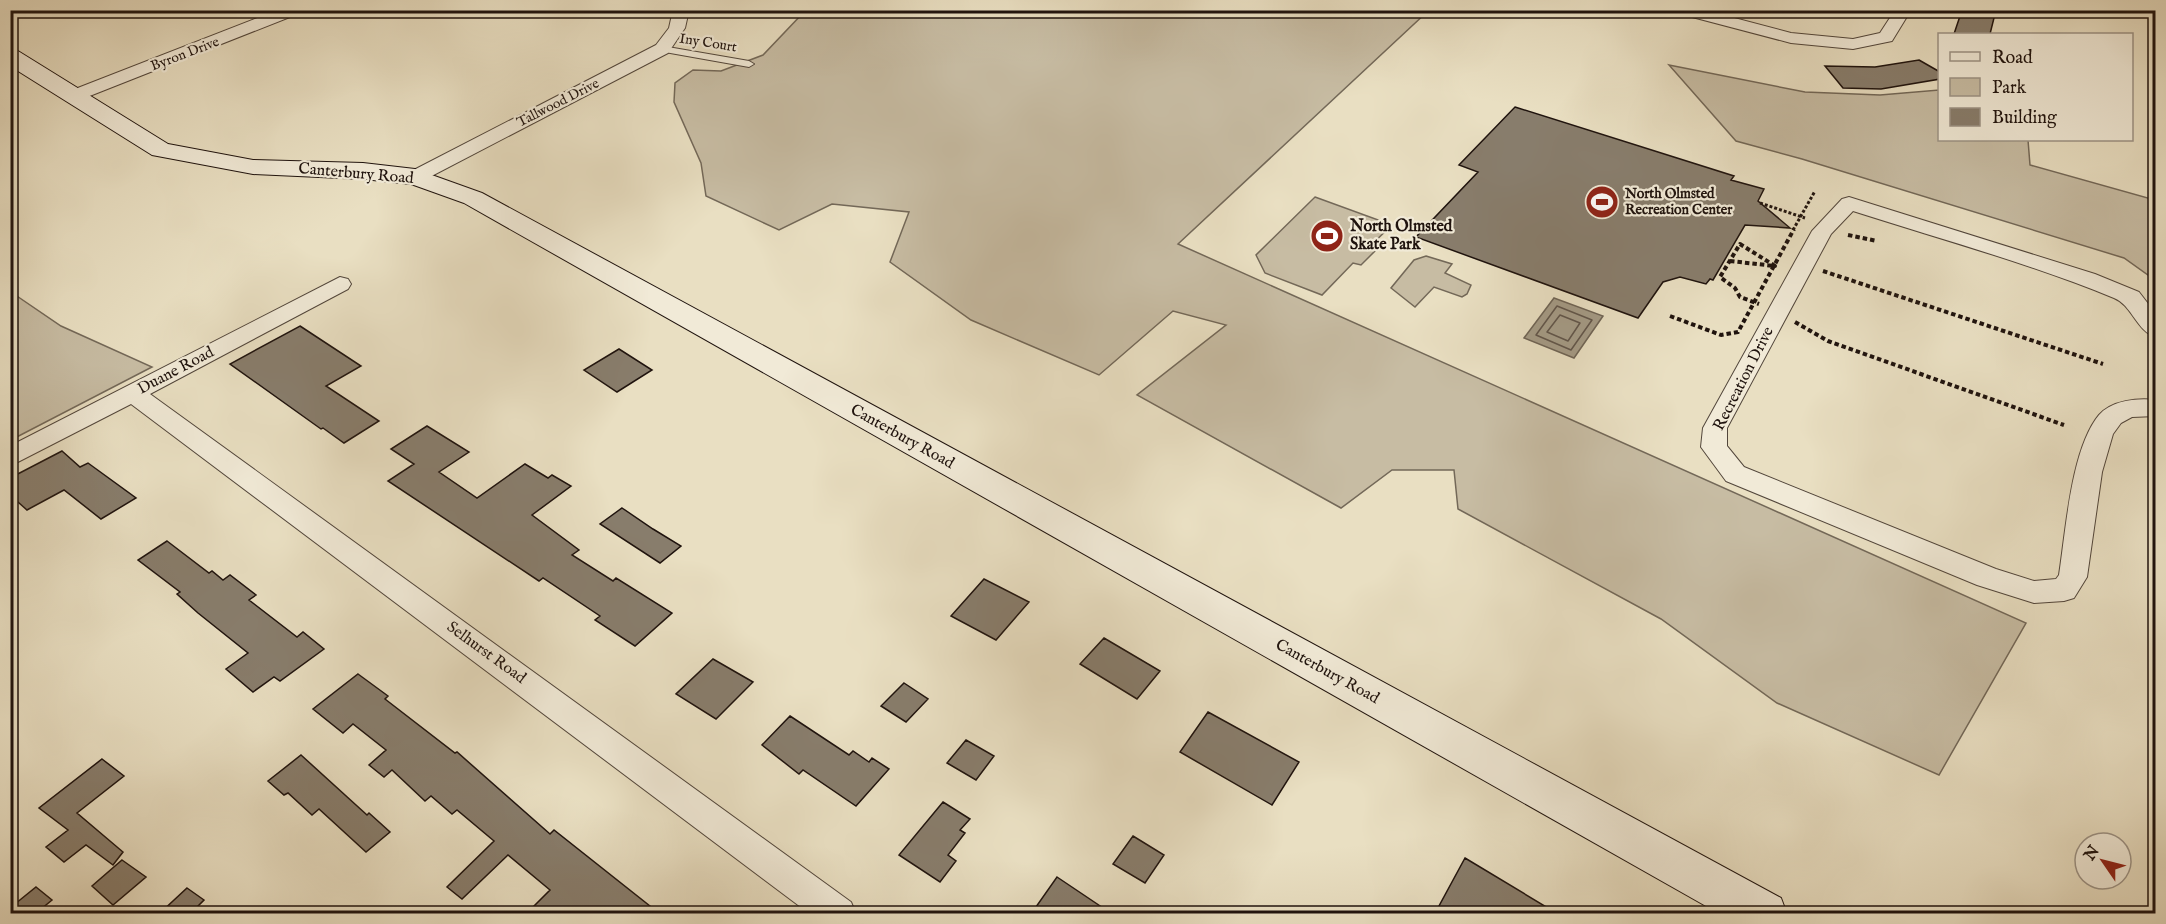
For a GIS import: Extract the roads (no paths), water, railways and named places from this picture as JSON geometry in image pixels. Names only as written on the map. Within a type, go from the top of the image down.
[{"type":"street","name":"Byron Drive","points":[[76,95],[294,10]]},
{"type":"street","points":[[662,49],[677,28],[681,10]]},
{"type":"street","points":[[1683,10],[1791,39],[1853,44],[1886,36],[1904,10]]},
{"type":"street","points":[[2149,10],[2156,12]]},
{"type":"street","name":"Tallwood Drive","points":[[415,177],[662,49]]},
{"type":"street","name":"Canterbury Road","points":[[10,56],[161,150],[253,167],[363,171],[415,177],[473,198],[1765,914]]},
{"type":"street","name":"Recreation Drive","points":[[2156,330],[2131,297],[2087,279],[1849,203],[1822,231],[1714,428],[1714,447],[1735,474],[1987,577],[2034,592],[2051,592],[2064,590],[2073,577],[2091,458],[2108,421],[2127,409],[2156,408]]},
{"type":"street","name":"Duane Road","points":[[10,457],[340,284]]},
{"type":"street","name":"Selhurst Road","points":[[133,393],[839,914]]},
{"type":"lane","name":"Iny Court","points":[[662,49],[749,64]]},
{"type":"water","points":[[1554,298],[1603,316],[1574,358],[1524,338]]},
{"type":"place","name":"North Olmsted Recreation Center","points":[[1602,202]]},
{"type":"place","name":"North Olmsted Skate Park","points":[[1327,236]]}]
